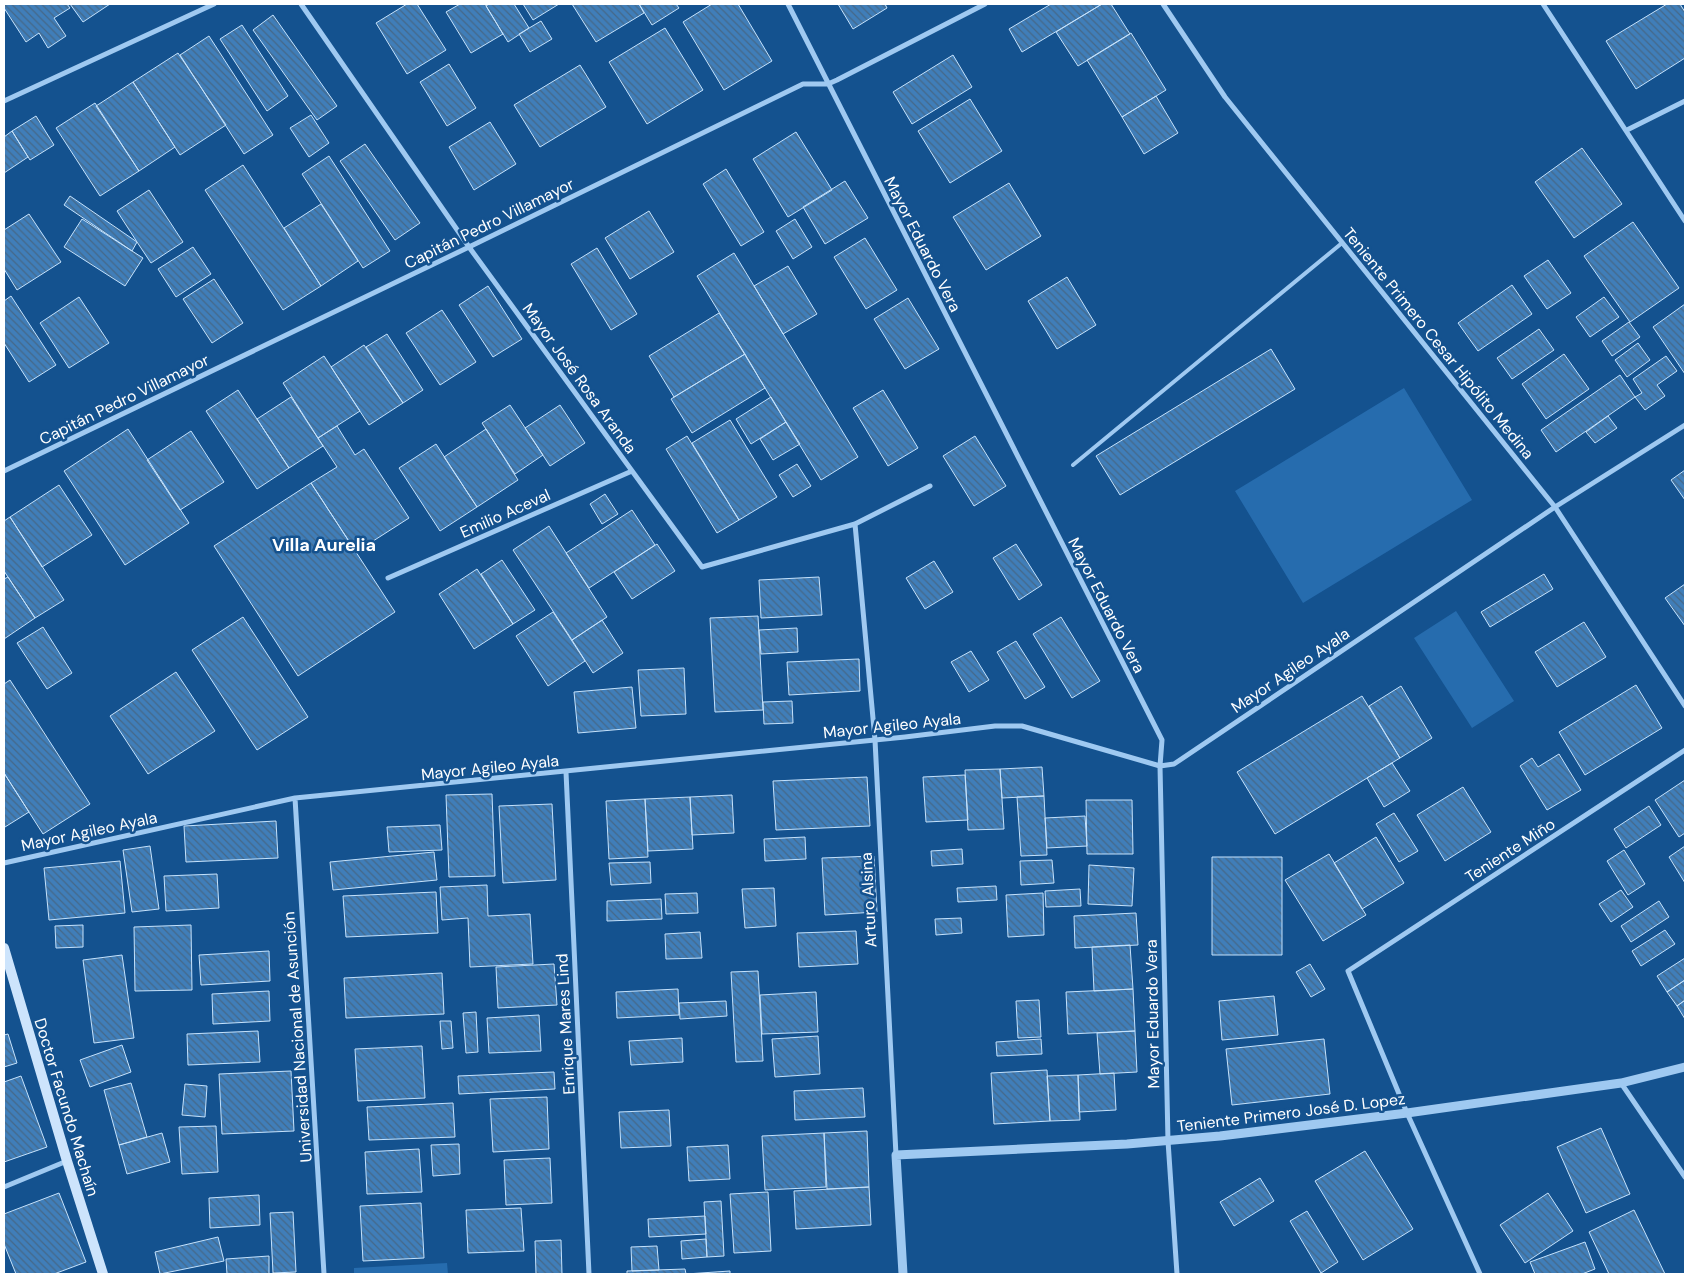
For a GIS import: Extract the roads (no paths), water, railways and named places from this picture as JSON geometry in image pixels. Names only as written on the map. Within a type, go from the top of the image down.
[{"type":"main road","name":"Doctor Facundo Machaín","points":[[4,948],[66,1161],[103,1274]]},
{"type":"street","points":[[4,101],[214,4]]},
{"type":"street","name":"Mayor José Rosa Aranda","points":[[301,4],[469,247],[702,567],[855,524],[930,486]]},
{"type":"street","name":"Mayor Eduardo Vera","points":[[788,4],[1162,740],[1160,766],[1168,1141],[1177,1274]]},
{"type":"street","name":"Capitán Pedro Villamayor","points":[[4,471],[803,84],[828,84],[986,4]]},
{"type":"street","name":"Teniente Primero Cesar Hipólito Medina","points":[[1163,4],[1225,96],[1555,507],[1685,706]]},
{"type":"street","points":[[1543,4],[1685,221]]},
{"type":"street","points":[[1627,130],[1685,101]]},
{"type":"street","name":"Mayor Agileo Ayala","points":[[4,863],[295,798],[566,772],[995,726],[1022,726],[1160,766],[1174,764],[1555,507],[1685,424]]},
{"type":"street","name":"Emilio Aceval","points":[[388,578],[632,471]]},
{"type":"street","name":"Arturo Alsina","points":[[855,524],[875,740],[903,1274]]},
{"type":"street","name":"Teniente Miño","points":[[1407,1114],[1348,971],[1685,750]]},
{"type":"street","name":"Enrique Mares Lind","points":[[566,772],[589,1274]]},
{"type":"street","name":"Universidad Nacional de Asunción","points":[[295,798],[324,1274]]},
{"type":"street","name":"Teniente Primero José D. Lopez","points":[[896,1155],[1168,1141],[1407,1114],[1621,1083],[1685,1067]]},
{"type":"street","points":[[1621,1083],[1685,1178]]},
{"type":"street","points":[[1407,1114],[1480,1274]]},
{"type":"street","points":[[4,1187],[66,1161]]},
{"type":"lane","points":[[1073,465],[1342,243]]},
{"type":"district","name":"Villa Aurelia","points":[[324,545]]}]
